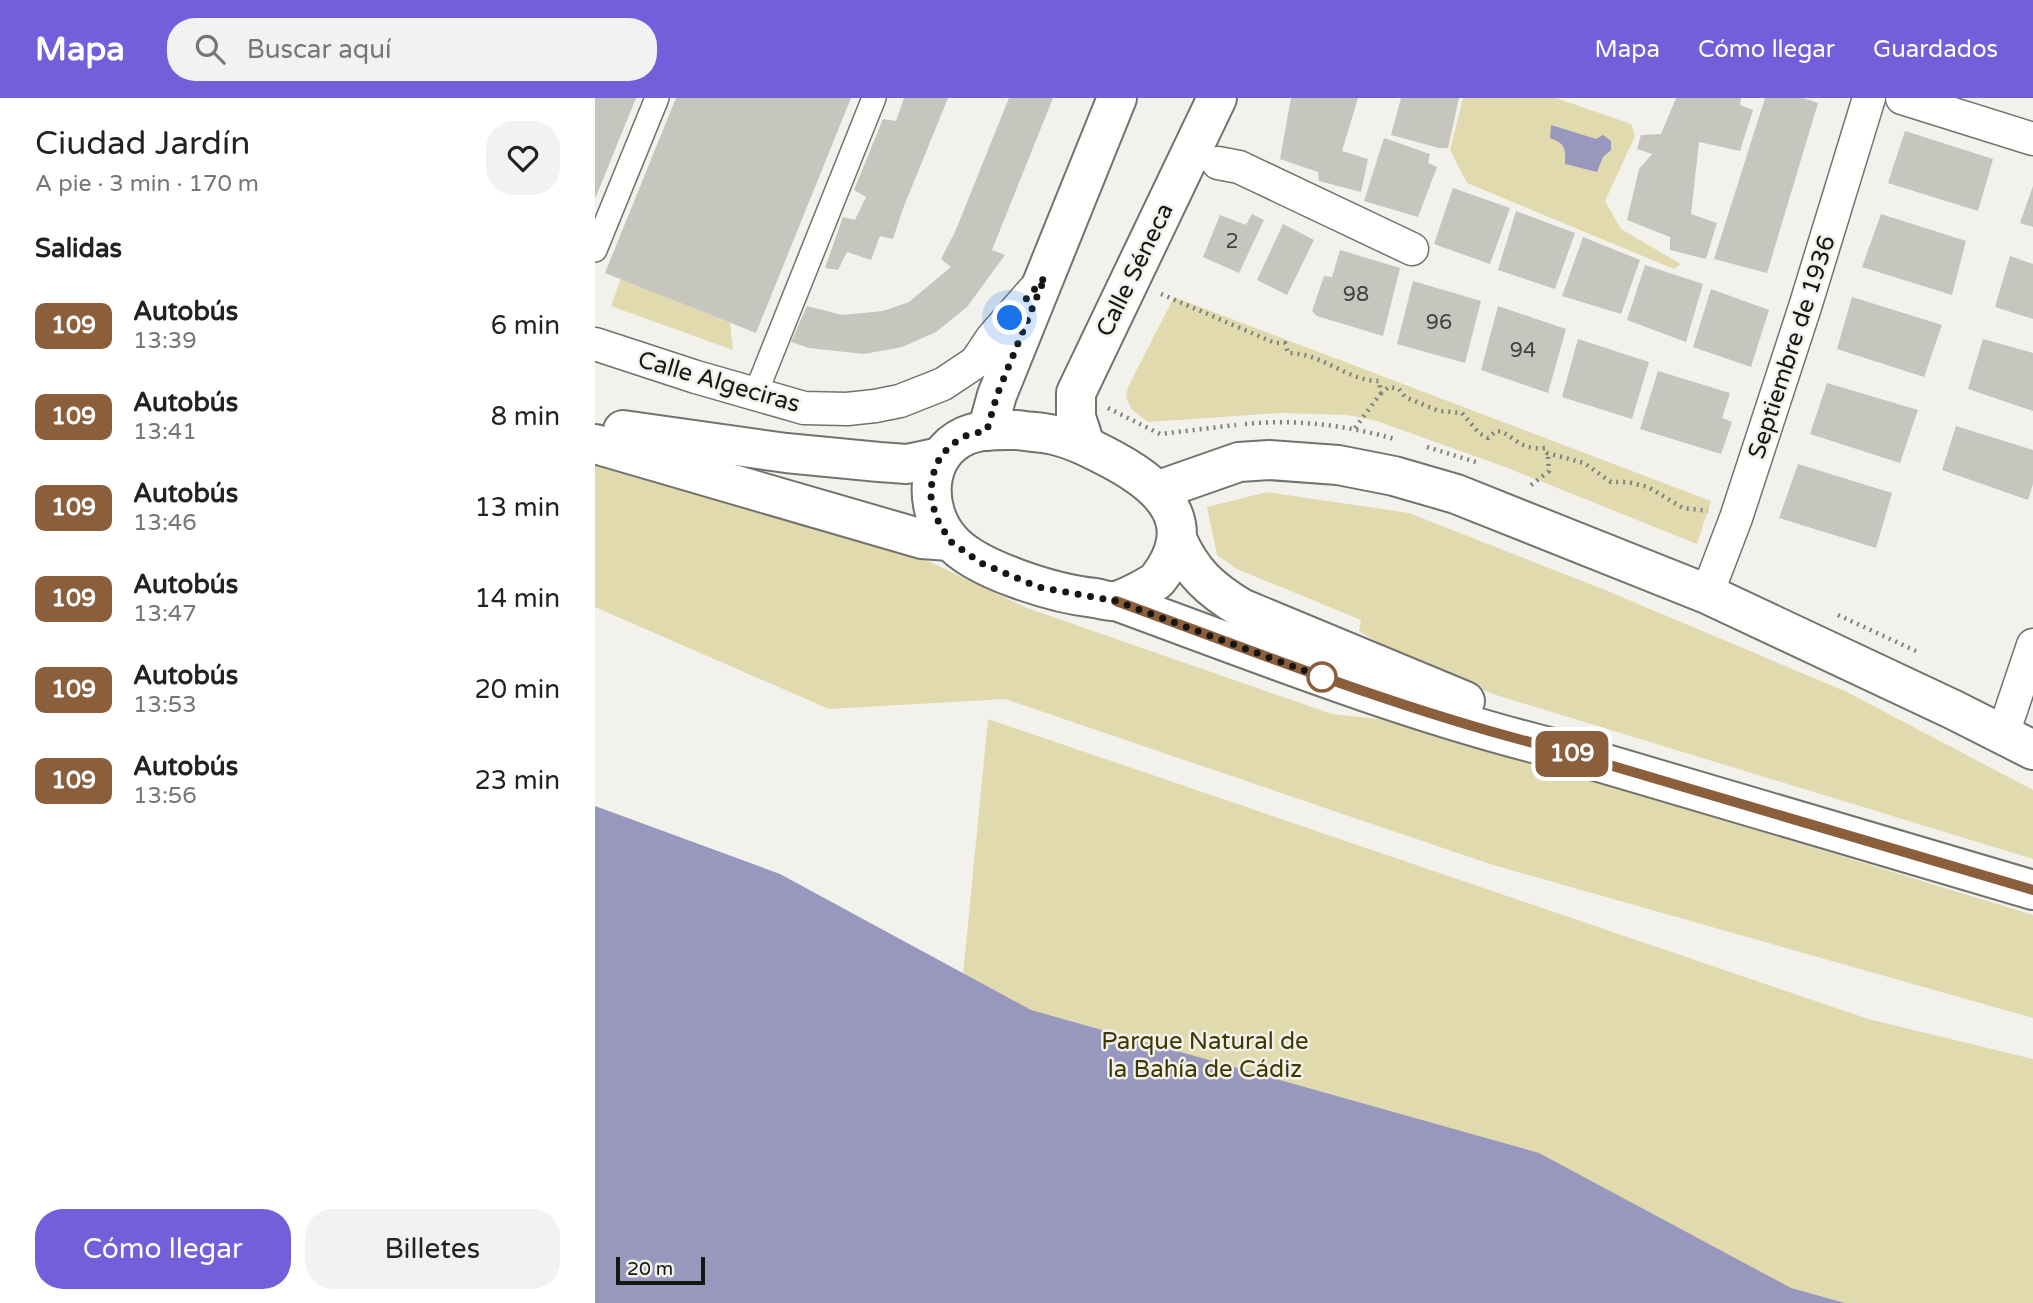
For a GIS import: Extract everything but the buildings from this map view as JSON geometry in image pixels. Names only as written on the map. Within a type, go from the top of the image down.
[{"type":"main road","points":[[987,430],[997,395],[1117,98]]},
{"type":"main road","name":"Calle Séneca","points":[[1085,445],[1076,417],[1076,393],[1217,98]]},
{"type":"main road","points":[[595,424],[648,436],[879,463],[907,464],[940,457]]},
{"type":"main road","points":[[1545,746],[1490,712],[1241,608],[1214,591],[1188,563],[1177,539],[1173,511],[1159,490],[1147,480],[1085,445],[1054,435],[1017,430],[987,430],[965,436],[951,445],[940,457],[932,477],[931,499],[937,519],[950,541],[981,563],[1038,587],[1116,601],[1322,677],[1476,729],[1545,746],[2033,890]]},
{"type":"main road","points":[[595,444],[922,539],[950,541]]},
{"type":"main road","points":[[1159,490],[1239,463],[1269,460],[1338,466],[1394,476],[1456,494],[1707,594],[2018,742]]},
{"type":"main road","points":[[1116,601],[1154,583],[1169,565],[1177,539]]},
{"type":"street","points":[[595,250],[657,98]]},
{"type":"street","points":[[755,395],[874,98]]},
{"type":"street","name":"Septiembre de 1936","points":[[1707,594],[1736,518],[1805,307],[1869,98]]},
{"type":"street","points":[[1902,98],[2031,131]]},
{"type":"street","points":[[1218,163],[1239,167],[1412,249]]},
{"type":"street","name":"Calle Algeciras","points":[[595,344],[804,408],[847,409],[899,401],[943,384],[976,362],[992,338],[1045,277]]},
{"type":"street","points":[[2018,742],[2033,645]]},
{"type":"path","points":[[1154,291],[1275,343],[1285,343],[1289,353],[1309,355],[1364,381],[1378,381],[1381,393]]},
{"type":"path","points":[[1355,428],[1381,393],[1389,387],[1399,389],[1405,397],[1439,411],[1462,413],[1479,433],[1488,438],[1496,431],[1502,431],[1519,444],[1533,449],[1545,449],[1548,453],[1584,463],[1611,482],[1628,482],[1648,487],[1683,508],[1736,518]]},
{"type":"path","points":[[1531,485],[1549,471],[1548,453]]},
{"type":"green space","points":[[1463,98],[1556,98],[1631,124],[1635,136],[1605,201],[1621,229],[1681,264],[1674,269],[1467,183],[1450,150]]},
{"type":"green space","points":[[621,279],[730,323],[733,350],[611,306]]},
{"type":"green space","points":[[1174,297],[1711,501],[1697,544],[1505,467],[1377,421],[1347,415],[1281,413],[1148,422],[1132,410],[1126,398],[1128,387]]},
{"type":"green space","points":[[595,455],[909,552],[1027,608],[1332,714],[1389,720],[1434,731],[2033,915],[2033,1018],[1493,865],[1005,699],[829,709],[595,607]]},
{"type":"green space","points":[[1267,492],[1409,513],[1605,590],[1847,692],[2033,790],[2033,859],[1496,695],[1406,659],[1359,631],[1361,620],[1237,569],[1217,555],[1207,507]]},
{"type":"green space","name":"Parque Natural de la Bahía de Cádiz","points":[[988,719],[1868,1019],[2033,1059],[2033,1303],[931,1303]]},
{"type":"water","points":[[1551,125],[1596,139],[1603,135],[1611,141],[1611,150],[1603,157],[1597,172],[1565,164],[1563,147],[1550,138]]},
{"type":"water","points":[[595,806],[780,874],[1031,1010],[1539,1153],[1791,1288],[1845,1303],[595,1303]]},
{"type":"bus line","name":"109","points":[[1116,601],[1322,677],[1476,729],[1545,746],[2033,890]]},
{"type":"route","points":[[1010,318],[1045,277],[997,395],[987,430],[965,436],[951,445],[940,457],[932,477],[931,499],[937,519],[950,541],[981,563],[1038,587],[1116,601],[1322,677]]}]
